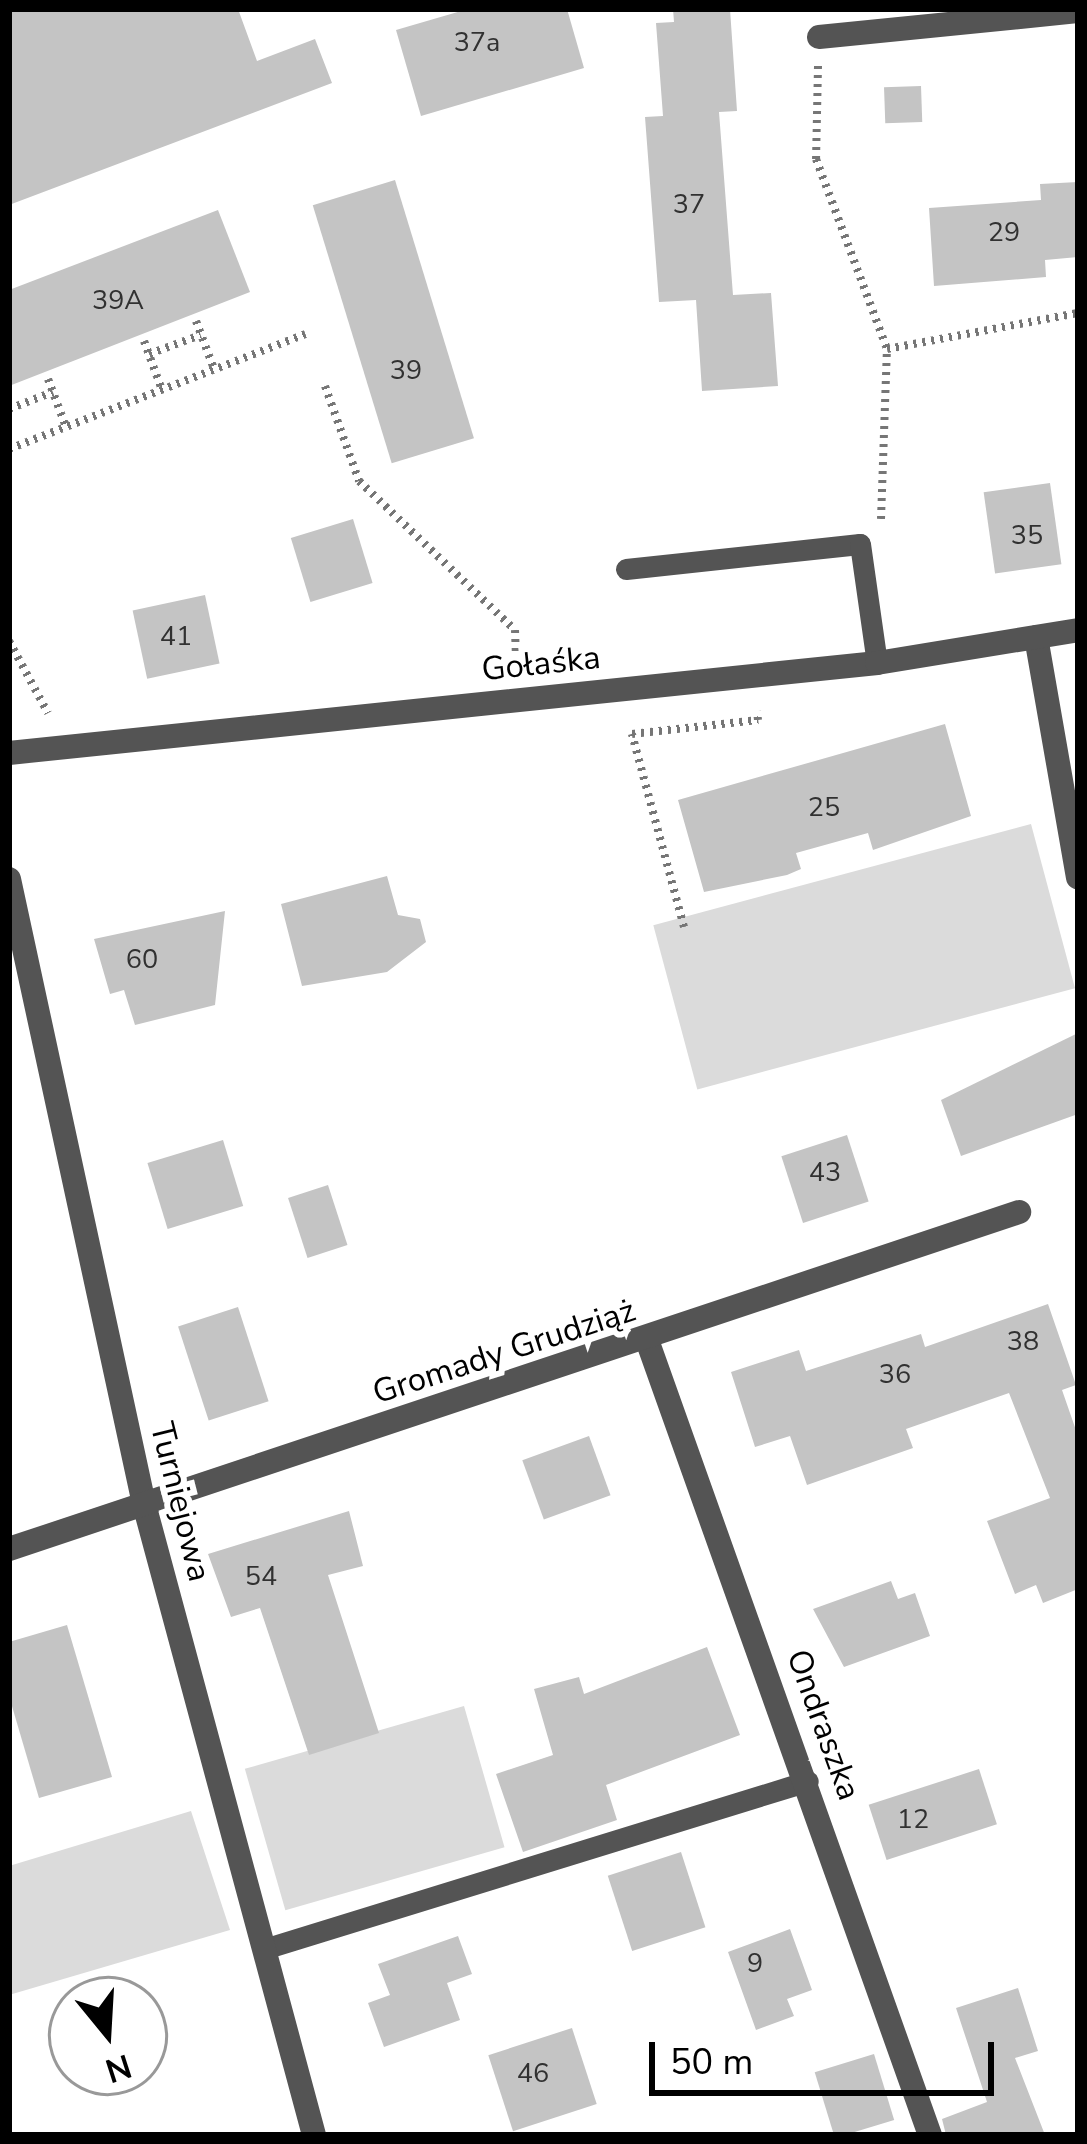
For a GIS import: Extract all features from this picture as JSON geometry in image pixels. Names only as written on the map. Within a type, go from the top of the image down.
[{"type":"street","points":[[819,37],[1078,11]]},
{"type":"street","name":"Gołaśka","points":[[9,753],[878,663],[1078,630]]},
{"type":"street","points":[[1036,637],[1078,877]]},
{"type":"street","name":"Turniejowa","points":[[9,879],[144,1504],[314,2135]]},
{"type":"street","name":"Gromady Grudziąż","points":[[9,1549],[647,1340],[1018,1212]]},
{"type":"street","name":"Ondraszka","points":[[647,1340],[808,1781],[930,2135]]},
{"type":"lane","points":[[626,569],[860,544],[878,663]]},
{"type":"lane","points":[[264,1949],[808,1781]]},
{"type":"path","points":[[819,37],[816,159],[887,349],[885,514],[860,544]]},
{"type":"path","points":[[887,349],[1078,313]]},
{"type":"path","points":[[196,321],[214,369]]},
{"type":"path","points":[[9,435],[11,448],[306,334]]},
{"type":"path","points":[[148,354],[202,335]]},
{"type":"path","points":[[144,341],[162,390]]},
{"type":"path","points":[[48,379],[67,427]]},
{"type":"path","points":[[325,386],[359,481],[515,629],[516,670],[492,673]]},
{"type":"path","points":[[9,409],[53,392]]},
{"type":"path","points":[[9,641],[48,713]]},
{"type":"path","points":[[684,927],[632,734],[758,720],[756,697]]},
{"type":"path","points":[[33,715],[71,711]]},
{"type":"shaded area","points":[[1031,824],[1075,988],[697,1089],[653,925]]},
{"type":"shaded area","points":[[464,1706],[505,1847],[285,1910],[245,1769]]},
{"type":"shaded area","points":[[191,1811],[230,1930],[74,1976],[48,1976],[48,1984],[9,1995],[9,1866]]},
{"type":"building","points":[[9,9],[238,9],[257,61],[315,39],[332,83],[9,205]]},
{"type":"building","points":[[468,9],[567,9],[584,68],[421,116],[396,30]]},
{"type":"building","points":[[673,9],[730,9],[737,111],[719,112],[733,295],[771,293],[778,386],[702,391],[696,300],[659,302],[645,117],[663,116],[656,23],[674,22]]},
{"type":"building","points":[[921,86],[922,122],[885,123],[884,87]]},
{"type":"building","points":[[395,180],[474,438],[392,463],[313,205]]},
{"type":"building","points":[[1078,182],[1078,257],[1045,260],[1046,277],[934,286],[929,208],[1041,200],[1040,184]]},
{"type":"building","points":[[218,210],[250,292],[9,386],[9,290]]},
{"type":"building","points":[[1050,483],[1061,564],[995,574],[984,492]]},
{"type":"building","points":[[353,519],[373,583],[310,602],[291,538]]},
{"type":"building","points":[[205,595],[220,663],[147,679],[133,610]]},
{"type":"building","points":[[945,724],[971,816],[873,850],[868,833],[796,853],[801,869],[787,875],[704,892],[678,800]]},
{"type":"building","points":[[387,876],[398,915],[420,919],[426,942],[387,972],[302,986],[281,904]]},
{"type":"building","points":[[225,911],[215,1005],[135,1025],[124,990],[110,994],[94,939]]},
{"type":"building","points":[[1078,1033],[1078,1114],[961,1156],[941,1100]]},
{"type":"building","points":[[847,1135],[869,1202],[803,1223],[781,1156]]},
{"type":"building","points":[[223,1140],[243,1206],[168,1229],[147,1163]]},
{"type":"building","points":[[328,1185],[347,1245],[308,1258],[288,1198]]},
{"type":"building","points":[[1048,1304],[1076,1385],[1062,1390],[1078,1436],[1078,1589],[1043,1603],[1036,1585],[1015,1594],[987,1521],[1050,1498],[1009,1393],[906,1429],[913,1448],[807,1485],[790,1436],[755,1447],[731,1372],[799,1350],[806,1371],[921,1334],[925,1347]]},
{"type":"building","points":[[238,1307],[269,1401],[209,1421],[178,1326]]},
{"type":"building","points":[[589,1436],[611,1495],[544,1519],[522,1460]]},
{"type":"building","points":[[349,1511],[363,1566],[328,1575],[379,1733],[309,1755],[260,1608],[231,1617],[208,1554]]},
{"type":"building","points":[[891,1581],[898,1599],[915,1593],[930,1636],[844,1667],[813,1609]]},
{"type":"building","points":[[67,1625],[112,1777],[39,1798],[9,1696],[9,1642]]},
{"type":"building","points":[[707,1647],[740,1735],[606,1785],[617,1820],[523,1852],[496,1774],[553,1755],[534,1689],[579,1677],[584,1694]]},
{"type":"building","points":[[979,1769],[997,1824],[887,1860],[869,1805]]},
{"type":"building","points":[[681,1852],[705,1927],[632,1951],[608,1876]]},
{"type":"building","points":[[790,1929],[812,1990],[787,1999],[794,2016],[756,2030],[728,1952]]},
{"type":"building","points":[[458,1936],[472,1974],[447,1983],[460,2020],[384,2047],[368,2003],[390,1995],[378,1964]]},
{"type":"building","points":[[1018,1988],[1038,2051],[1015,2058],[1045,2135],[946,2135],[942,2119],[987,2102],[956,2008]]},
{"type":"building","points":[[572,2028],[597,2104],[513,2131],[488,2055]]},
{"type":"building","points":[[874,2054],[894,2120],[834,2135],[815,2072]]}]
